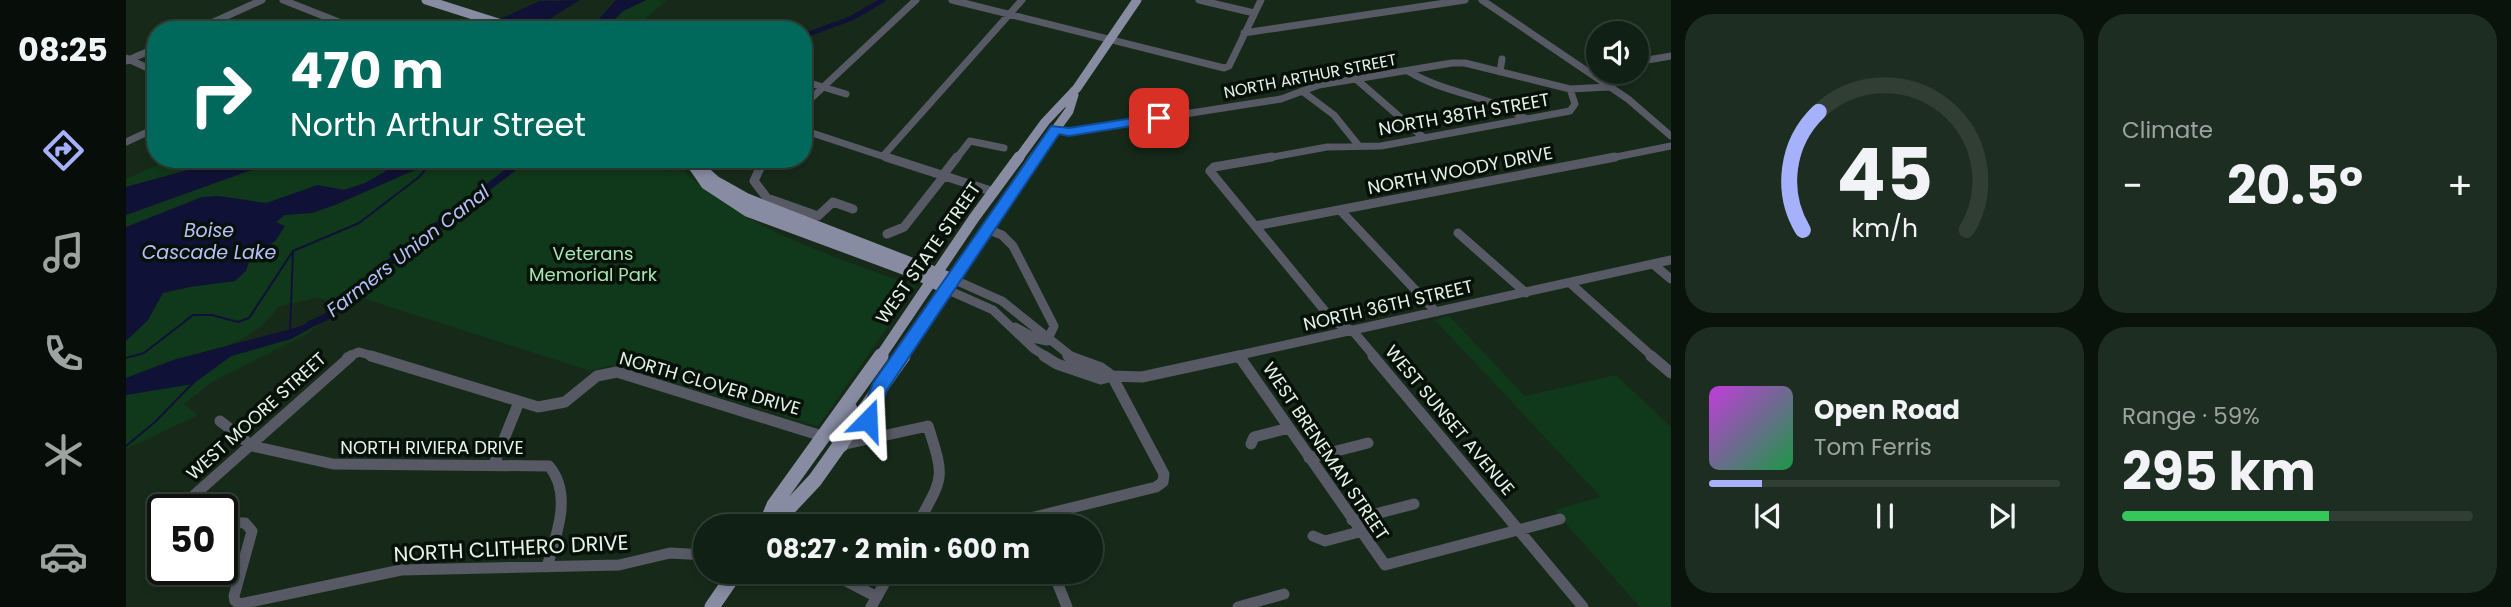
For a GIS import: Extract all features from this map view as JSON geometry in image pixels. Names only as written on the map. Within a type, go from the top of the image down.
[{"type":"main road","points":[[426,0],[490,21]]},
{"type":"main road","name":"WEST STATE STREET","points":[[770,514],[933,276],[1027,146],[1077,88],[1137,0]]},
{"type":"main road","name":"WEST STATE STREET","points":[[783,514],[815,480],[841,445],[952,285],[1028,167],[1069,111],[1077,88]]},
{"type":"main road","name":"WEST STATE STREET","points":[[1056,129],[1051,125],[1060,106]]},
{"type":"main road","points":[[1027,146],[1033,149],[1027,159],[1028,167]]},
{"type":"main road","points":[[700,168],[715,181],[747,199],[952,285]]},
{"type":"main road","name":"WEST STATE STREET","points":[[841,445],[836,433],[861,382]]},
{"type":"main road","points":[[878,437],[869,427],[868,420],[880,388]]},
{"type":"main road","points":[[712,607],[728,584]]},
{"type":"street","points":[[216,21],[262,0]]},
{"type":"street","points":[[283,0],[336,21]]},
{"type":"street","points":[[812,97],[916,0]]},
{"type":"street","points":[[952,0],[1219,68],[1229,66],[1261,0]]},
{"type":"street","points":[[883,156],[1022,0]]},
{"type":"street","points":[[1199,0],[1254,13]]},
{"type":"street","points":[[1244,33],[1465,0]]},
{"type":"street","points":[[1482,0],[1609,87],[1671,136]]},
{"type":"street","points":[[127,60],[147,52]]},
{"type":"street","points":[[1649,60],[1671,56]]},
{"type":"street","points":[[1500,72],[1502,59]]},
{"type":"street","points":[[127,60],[147,68]]},
{"type":"street","name":"NORTH ARTHUR STREET","points":[[1056,129],[1069,132],[1281,99],[1302,91],[1356,79],[1458,62],[1570,89],[1609,87]]},
{"type":"street","points":[[1408,71],[1438,90],[1503,104],[1526,119]]},
{"type":"street","points":[[1356,79],[1424,138]]},
{"type":"street","points":[[812,84],[846,94]]},
{"type":"street","name":"NORTH 38TH STREET","points":[[1214,167],[1327,146],[1381,146],[1574,110],[1575,104],[1570,89]]},
{"type":"street","points":[[1302,91],[1320,103],[1349,131],[1359,146]]},
{"type":"street","points":[[126,130],[136,137]]},
{"type":"street","points":[[126,142],[147,132]]},
{"type":"street","points":[[812,133],[994,192]]},
{"type":"street","points":[[887,234],[904,227],[970,141],[1004,148]]},
{"type":"street","name":"NORTH WOODY DRIVE","points":[[1255,226],[1671,146]]},
{"type":"street","name":"WEST SUNSET AVENUE","points":[[1214,167],[1210,171],[1334,322],[1353,331],[1583,607]]},
{"type":"street","points":[[759,168],[755,176],[757,186],[767,198],[818,216],[833,202],[853,209]]},
{"type":"street","points":[[1340,210],[1436,312]]},
{"type":"street","points":[[987,229],[1002,234],[1013,246],[1052,321],[1054,330],[1047,341],[1037,339],[1020,327],[1012,327]]},
{"type":"street","points":[[1458,233],[1526,293]]},
{"type":"street","name":"NORTH 36TH STREET","points":[[952,285],[993,310],[1034,349],[1067,369],[1101,379],[1111,376],[1142,377],[1671,260]]},
{"type":"street","points":[[1653,264],[1671,279]]},
{"type":"street","points":[[1570,283],[1671,373]]},
{"type":"street","name":"NORTH 36TH STREET","points":[[952,285],[1002,301],[1047,341],[1074,358],[1101,368],[1111,376]]},
{"type":"street","points":[[1036,331],[1052,321]]},
{"type":"street","points":[[1034,349],[1046,351],[1062,360],[1074,358]]},
{"type":"street","name":"NORTH CLOVER DRIVE","points":[[355,352],[538,407],[559,405],[581,392],[595,376],[610,371],[617,372],[822,436]]},
{"type":"street","name":"WEST MOORE STREET","points":[[196,494],[355,352]]},
{"type":"street","name":"WEST BRENEMAN STREET","points":[[1239,355],[1359,532],[1385,565],[1520,531]]},
{"type":"street","points":[[1060,514],[1156,487],[1163,482],[1164,474],[1111,376]]},
{"type":"street","points":[[494,464],[519,402]]},
{"type":"street","name":"NORTH RIVIERA DRIVE","points":[[220,421],[252,446],[333,464],[540,464],[555,471],[558,478],[560,513],[547,567]]},
{"type":"street","points":[[841,445],[928,426],[941,467],[941,480],[923,514]]},
{"type":"street","points":[[1251,444],[1254,437],[1289,428]]},
{"type":"street","points":[[1309,458],[1368,443]]},
{"type":"street","points":[[1352,520],[1414,504]]},
{"type":"street","points":[[1520,531],[1560,519]]},
{"type":"street","name":"NORTH CLITHERO DRIVE","points":[[238,523],[245,523],[252,531],[238,582]]},
{"type":"street","points":[[1313,536],[1325,541],[1359,532]]},
{"type":"street","name":"NORTH CLITHERO DRIVE","points":[[237,585],[234,596],[237,603],[401,570],[619,565],[670,553],[693,554]]},
{"type":"street","points":[[847,584],[874,602],[884,584]]},
{"type":"street","points":[[1058,584],[1067,607]]},
{"type":"street","points":[[1238,607],[1284,594]]},
{"type":"green space","points":[[646,0],[667,0],[642,21],[613,21],[623,11]]},
{"type":"green space","points":[[150,168],[195,168],[126,187],[126,179]]},
{"type":"green space","name":"Veterans Memorial Park","points":[[256,168],[391,168],[365,183],[344,190],[335,204],[419,168],[658,168],[667,171],[681,168],[705,189],[761,225],[822,252],[916,287],[818,426],[611,365],[591,371],[343,292],[332,301],[316,298],[278,307],[272,316],[247,336],[208,352],[211,371],[231,356],[291,339],[320,323],[307,334],[212,382],[184,404],[198,415],[126,449],[126,215]]},
{"type":"green space","points":[[1449,316],[1525,396],[1616,375],[1671,427],[1671,607],[1640,607],[1554,510],[1601,497],[1435,320]]},
{"type":"water","points":[[580,0],[546,21],[495,21],[540,1]]},
{"type":"water","points":[[616,0],[646,0],[623,11],[613,21],[597,21]]},
{"type":"water","points":[[195,168],[257,168],[126,215],[126,187]]},
{"type":"water","name":"Boise Cascade Lake","points":[[391,168],[419,168],[335,205],[312,213],[285,215],[276,222],[285,226],[276,240],[249,262],[246,271],[235,281],[163,293],[148,320],[126,341],[126,227],[202,197],[219,196],[266,203],[318,185],[344,190],[365,183]]},
{"type":"water","name":"Farmers Union Canal","points":[[317,319],[320,323],[291,339],[231,356],[193,384],[126,395],[126,378],[173,360],[295,328]]},
{"type":"waterway","name":"Farmers Union Canal","points":[[812,33],[852,18],[883,0]]},
{"type":"waterway","points":[[126,358],[144,353],[193,315],[212,315],[238,322],[249,318],[293,251],[359,223],[419,177],[427,168]]},
{"type":"waterway","name":"Farmers Union Canal","points":[[310,324],[326,317],[397,256],[513,168]]},
{"type":"waterway","points":[[290,330],[293,252]]},
{"type":"waterway","points":[[126,446],[155,422],[194,382]]},
{"type":"route","points":[[868,420],[880,388],[955,280],[1026,169],[1056,129],[1069,132],[1159,118]]}]
